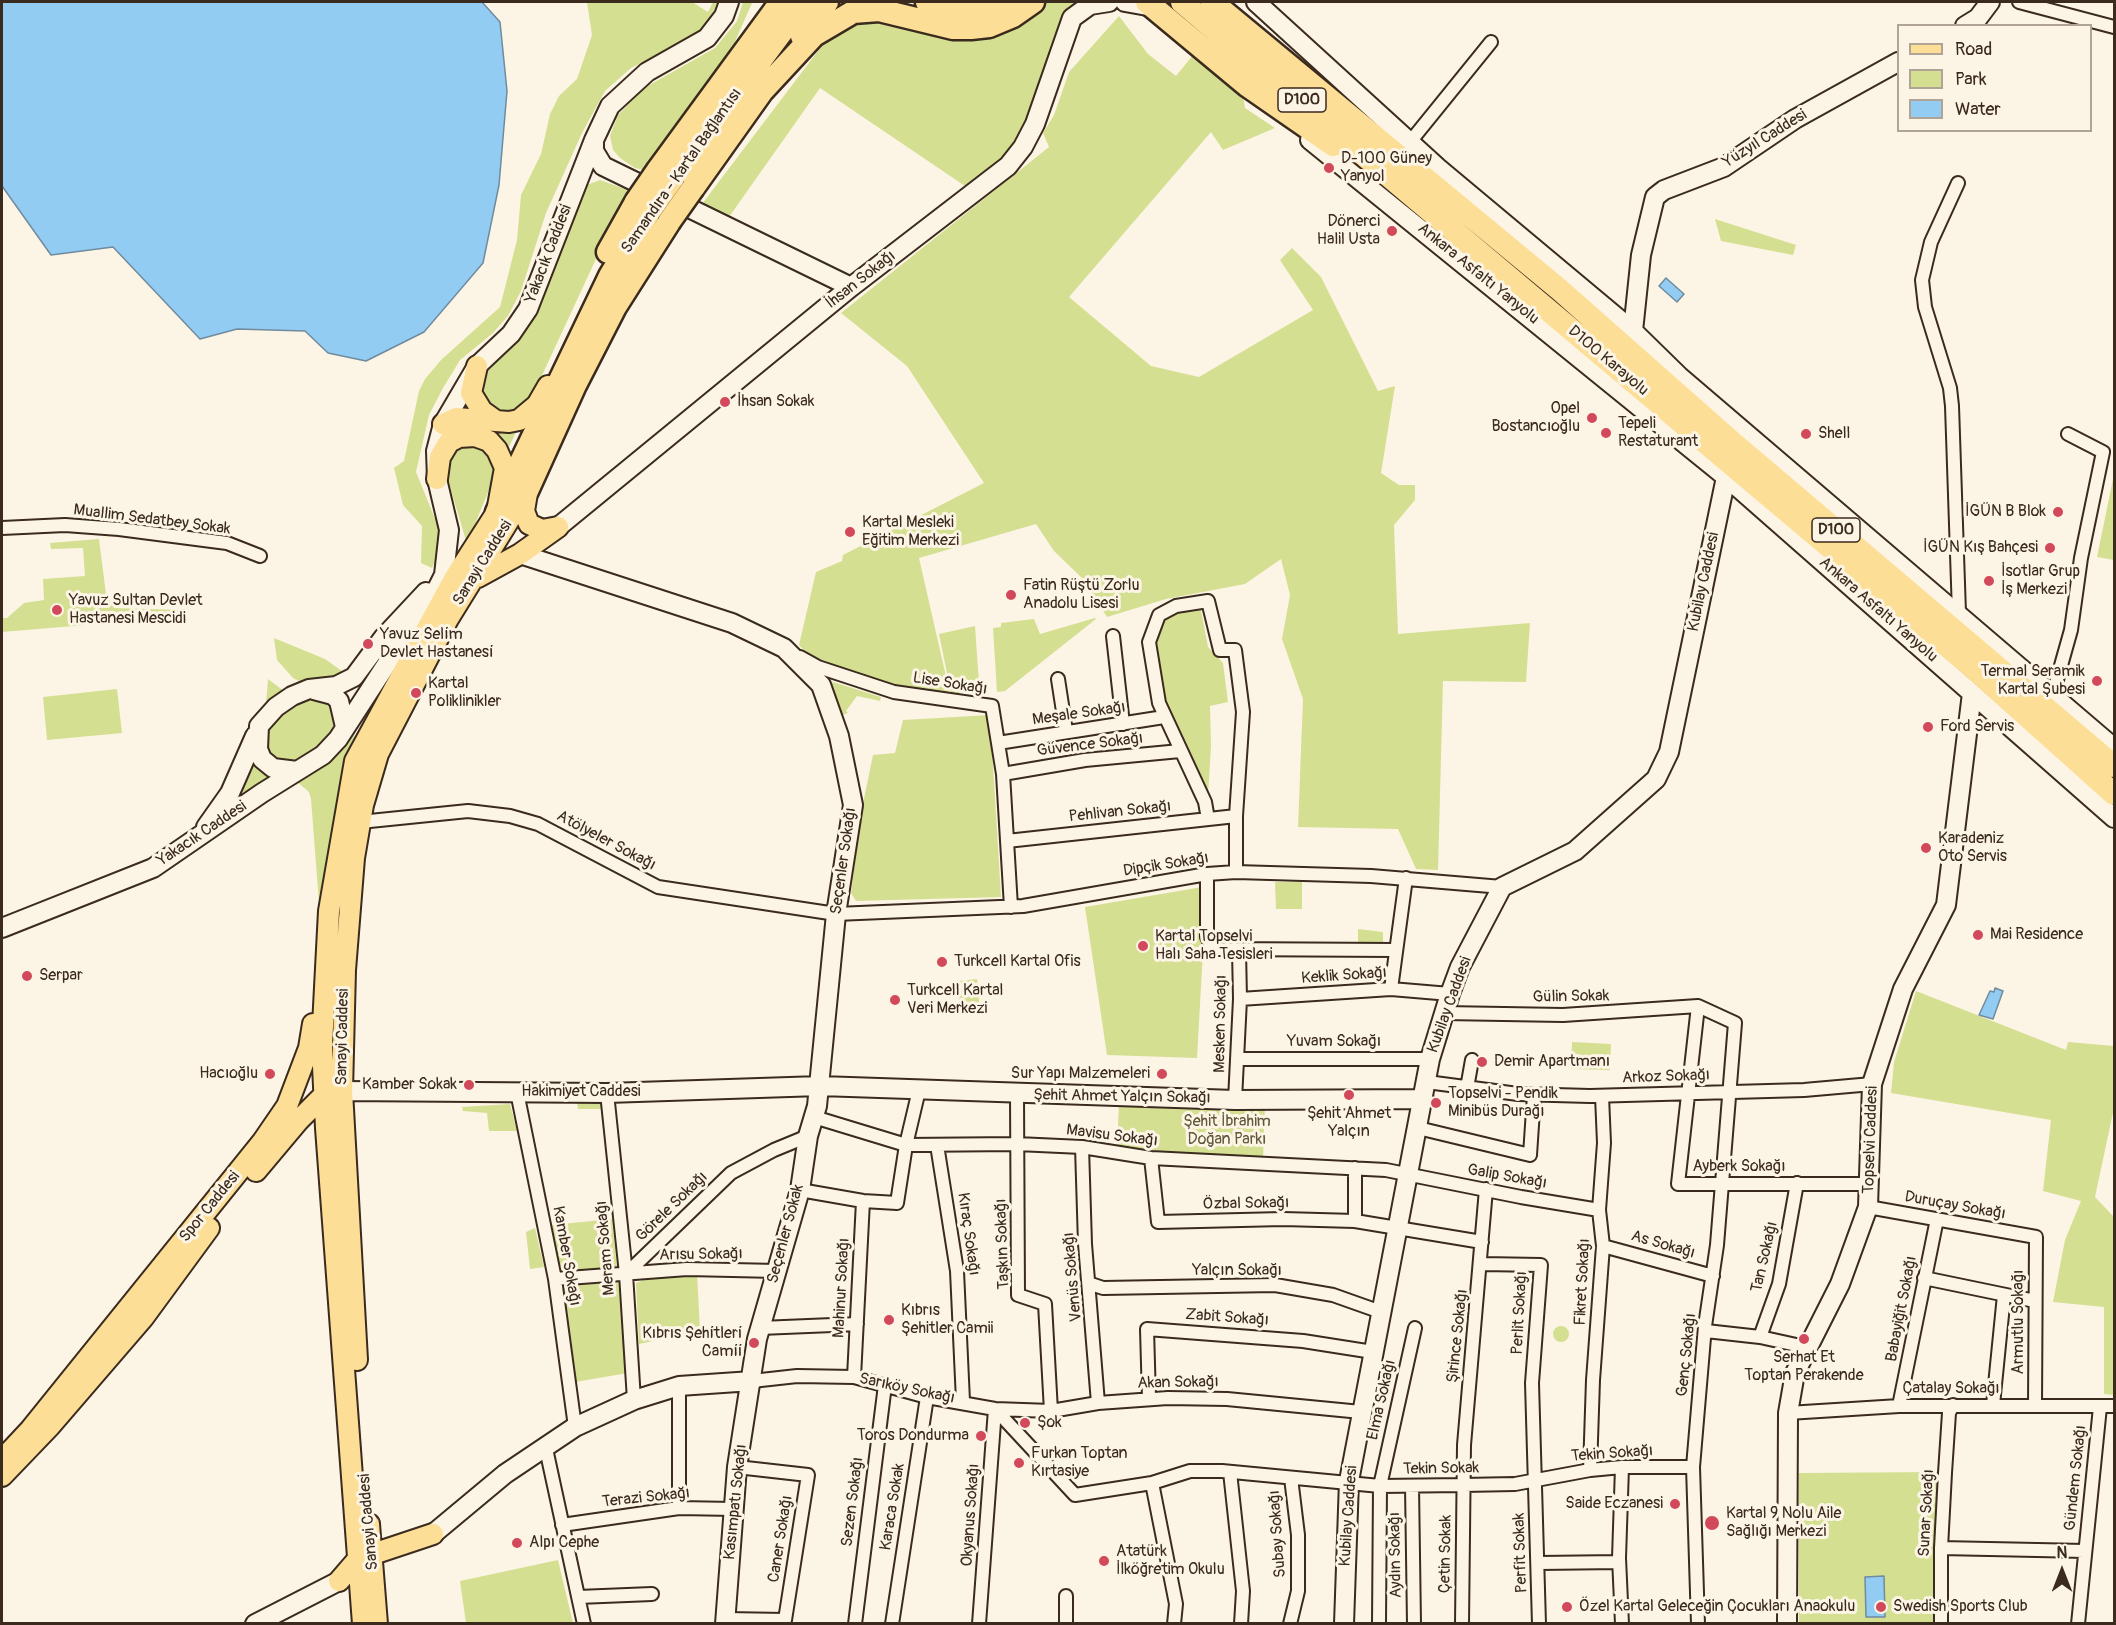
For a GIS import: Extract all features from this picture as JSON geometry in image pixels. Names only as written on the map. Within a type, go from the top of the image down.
[{"type":"highway","points":[[498,512],[573,352],[595,274],[651,212],[675,179],[760,2]]},
{"type":"highway","points":[[720,83],[781,2]]},
{"type":"highway","name":"Samandıra - Kartal Bağlantısı","points":[[527,491],[575,385],[615,307],[651,212],[804,2]]},
{"type":"highway","name":"Samandıra - Kartal Bağlantısı","points":[[675,179],[763,90],[827,2]]},
{"type":"highway","points":[[927,2],[943,10],[962,14],[978,12],[1004,2]]},
{"type":"highway","points":[[763,90],[814,35],[853,12],[879,10],[953,28],[972,28],[989,26],[1013,16],[1033,2]]},
{"type":"highway","name":"D100 Karayolu","points":[[1182,2],[1971,666],[2115,794]]},
{"type":"highway","name":"D100 Karayolu","points":[[1212,2],[1341,106],[1560,290],[1732,442],[2115,766]]},
{"type":"highway","points":[[1233,2],[1341,106]]},
{"type":"highway","points":[[1150,4],[1248,86],[1320,135],[1366,170],[1419,202]]},
{"type":"highway","name":"D100","points":[[1560,290],[1679,376]]},
{"type":"highway","points":[[1679,421],[1732,482]]},
{"type":"main road","points":[[443,424],[456,418],[472,417],[496,421],[519,420],[529,413],[573,352]]},
{"type":"main road","points":[[477,366],[471,393],[482,411],[496,421]]},
{"type":"main road","points":[[437,479],[440,457],[449,442],[476,436],[489,441],[497,450],[505,468],[498,512]]},
{"type":"main road","points":[[527,491],[524,511],[529,524],[542,530],[558,527]]},
{"type":"main road","name":"Sanayi Caddesi","points":[[377,1623],[365,1564],[326,1128],[333,1093],[354,858],[360,822],[378,754],[448,619],[476,579],[527,491]]},
{"type":"main road","name":"Sanayi Caddesi","points":[[363,1623],[365,1564],[362,1440],[333,1093],[322,1045],[329,911],[355,761],[454,579],[498,512]]},
{"type":"main road","points":[[476,579],[520,554],[558,527]]},
{"type":"main road","name":"Spor Caddesi","points":[[2,1460],[30,1430],[240,1172],[287,1106],[309,1048],[329,911]]},
{"type":"main road","name":"Spor Caddesi","points":[[2,1476],[50,1426],[142,1318],[209,1228],[298,1121],[333,1093]]},
{"type":"main road","points":[[298,1121],[315,1117],[326,1128]]},
{"type":"main road","points":[[339,1581],[365,1564],[433,1534]]},
{"type":"street","name":"Yakacık Caddesi","points":[[2,928],[153,868],[323,755],[345,727],[430,603],[444,575],[448,530],[437,479],[436,451],[443,424],[477,366],[511,334],[528,309],[575,187],[610,106],[618,96],[647,72],[708,38],[724,16],[729,2]]},
{"type":"street","name":"İhsan Sokağı","points":[[558,527],[851,287],[1017,157],[1035,124],[1072,18],[1090,5],[1109,2]]},
{"type":"street","points":[[1125,2],[1150,4]]},
{"type":"street","points":[[1256,2],[1410,142],[1633,332],[1679,376],[2115,748]]},
{"type":"street","points":[[1968,24],[1978,18],[1990,2]]},
{"type":"street","points":[[2019,2],[2115,27]]},
{"type":"street","points":[[1410,142],[1491,42]]},
{"type":"street","name":"Yüzyıl Caddesi","points":[[1633,332],[1641,255],[1655,197],[1664,190],[1724,167],[1795,119],[1897,63]]},
{"type":"street","name":"Ankara Asfaltı Yanyolu","points":[[1248,86],[1321,149],[1732,482],[2115,818]]},
{"type":"street","points":[[594,140],[597,159],[603,166],[851,287]]},
{"type":"street","points":[[575,187],[585,175],[593,171],[615,172]]},
{"type":"street","points":[[1958,183],[1931,242],[1922,280],[1925,307],[1950,388],[1952,406],[1959,613]]},
{"type":"street","points":[[2053,694],[2071,630],[2081,558],[2103,452],[2068,434]]},
{"type":"street","name":"Kubilay Caddesi","points":[[1344,1623],[1348,1481],[1430,1059],[1450,994],[1460,967],[1502,887],[1575,851],[1656,780],[1668,752],[1732,482]]},
{"type":"street","points":[[2,520],[7,528]]},
{"type":"street","name":"Muallim Sedatbey Sokak","points":[[7,528],[65,525],[118,529],[227,543],[260,556]]},
{"type":"street","name":"Seçenler Sokağı","points":[[520,554],[732,623],[784,648],[821,685],[839,736],[853,805],[836,914],[820,1086]]},
{"type":"street","points":[[196,841],[230,793],[248,756],[259,726],[276,708],[309,689],[336,686],[354,677],[383,638],[424,595],[447,558]]},
{"type":"street","points":[[1208,819],[1205,801],[1159,703],[1149,642],[1159,615],[1176,606],[1208,601],[1220,650],[1235,650],[1243,712],[1236,816],[1236,872]]},
{"type":"street","points":[[1113,636],[1123,724]]},
{"type":"street","name":"Lise Sokağı","points":[[784,648],[818,667],[894,692],[992,706],[1003,774],[1011,907]]},
{"type":"street","points":[[1058,679],[1066,731]]},
{"type":"street","points":[[309,689],[326,692],[339,701],[345,727]]},
{"type":"street","name":"Topselvi Caddesi","points":[[1787,1623],[1788,1413],[1795,1373],[1810,1348],[1840,1284],[1868,1207],[1871,1184],[1872,1084],[1903,989],[1946,905],[1972,693]]},
{"type":"street","name":"Meşale Sokağı","points":[[998,743],[1164,717]]},
{"type":"street","points":[[259,726],[258,748],[262,759],[273,768],[297,771]]},
{"type":"street","name":"Güvence Sokağı","points":[[1003,774],[1085,760],[1180,751]]},
{"type":"street","name":"Atölyeler Sokağı","points":[[360,822],[468,811],[510,816],[538,824],[658,887],[836,914]]},
{"type":"street","name":"Pehlivan Sokağı","points":[[1007,841],[1236,816]]},
{"type":"street","name":"Dipçik Sokağı","points":[[836,914],[1011,907],[1208,874],[1236,872],[1406,878],[1502,887]]},
{"type":"street","points":[[1208,874],[1208,942],[1218,949],[1395,950]]},
{"type":"street","points":[[1391,989],[1406,878]]},
{"type":"street","name":"Mesken Sokağı","points":[[1235,1100],[1240,999],[1239,950]]},
{"type":"street","name":"Keklik Sokağı","points":[[1240,999],[1391,989],[1450,994]]},
{"type":"street","name":"Gülin Sokak","points":[[1444,1013],[1563,1015],[1698,1006]]},
{"type":"street","name":"Genç Sokağı","points":[[1698,1006],[1735,1023],[1713,1276],[1692,1467],[1698,1623]]},
{"type":"street","name":"Ayberk Sokağı","points":[[1698,1006],[1677,1184],[1871,1184]]},
{"type":"street","name":"Yuvam Sokağı","points":[[1238,1059],[1430,1059]]},
{"type":"street","points":[[1467,1088],[1472,1060]]},
{"type":"street","name":"Arkoz Sokağı","points":[[1425,1091],[1467,1088],[1534,1095],[1602,1096],[1804,1090],[1872,1084]]},
{"type":"street","name":"Hakimiyet Caddesi","points":[[333,1093],[607,1093],[820,1086]]},
{"type":"street","name":"Şehit Ahmet Yalçın Sokağı","points":[[820,1086],[1235,1100],[1425,1091]]},
{"type":"street","name":"Seçenler Sokak","points":[[752,1381],[760,1328],[800,1190],[808,1136],[820,1086]]},
{"type":"street","points":[[800,1190],[863,1201],[897,1203],[906,1145],[919,1090]]},
{"type":"street","name":"Kamber Sokağı","points":[[517,1092],[555,1280],[575,1426]]},
{"type":"street","name":"Meram Sokağı","points":[[607,1093],[626,1274],[634,1400]]},
{"type":"street","name":"Taşkın Sokağı","points":[[1017,1094],[1018,1295],[1045,1304],[1051,1411]]},
{"type":"street","points":[[1418,1128],[1530,1155],[1534,1095]]},
{"type":"street","name":"Fikret Sokağı","points":[[1590,1470],[1593,1380],[1603,1246],[1599,1210],[1604,1143],[1602,1096]]},
{"type":"street","name":"Mavisu Sokağı","points":[[814,1117],[906,1145],[1017,1144],[1082,1147],[1151,1158],[1354,1168],[1409,1174]]},
{"type":"street","name":"Görele Sokağı","points":[[626,1274],[731,1173],[774,1150],[808,1136]]},
{"type":"street","name":"Kıraç Sokağı","points":[[937,1145],[957,1271],[963,1401]]},
{"type":"street","name":"Venüs Sokağı","points":[[1082,1147],[1085,1244],[1098,1403]]},
{"type":"street","name":"Özbal Sokağı","points":[[1151,1158],[1158,1222],[1283,1219],[1355,1221],[1482,1242]]},
{"type":"street","points":[[1354,1168],[1355,1221]]},
{"type":"street","name":"Galip Sokağı","points":[[1409,1174],[1599,1210]]},
{"type":"street","name":"Tan Sokağı","points":[[1760,1337],[1779,1284],[1797,1183]]},
{"type":"street","name":"Şirince Sokağı","points":[[1463,1485],[1464,1445],[1482,1264],[1486,1190]]},
{"type":"street","name":"Mahinur Sokağı","points":[[854,1377],[863,1201]]},
{"type":"street","name":"Duruçay Sokağı","points":[[1868,1207],[2036,1237]]},
{"type":"street","name":"Babayiğit Sokağı","points":[[1899,1406],[1937,1219]]},
{"type":"street","name":"Armutlu Sokağı","points":[[2035,1406],[2036,1237]]},
{"type":"street","name":"As Sokağı","points":[[1603,1246],[1713,1276]]},
{"type":"street","name":"Perlit Sokağı","points":[[1482,1264],[1541,1265],[1532,1383]]},
{"type":"street","name":"Arısu Sokağı","points":[[626,1274],[687,1269],[777,1271]]},
{"type":"street","points":[[555,1280],[626,1274]]},
{"type":"street","points":[[1924,1278],[2035,1301]]},
{"type":"street","name":"Yalçın Sokağı","points":[[1090,1284],[1103,1288],[1275,1285],[1333,1295],[1381,1312]]},
{"type":"street","points":[[1993,1405],[2004,1295]]},
{"type":"street","points":[[760,1328],[857,1324]]},
{"type":"street","name":"Elma Sokağı","points":[[1380,1623],[1380,1486],[1415,1328]]},
{"type":"street","name":"Zabit Sokağı","points":[[1149,1399],[1148,1329],[1303,1341],[1373,1352]]},
{"type":"street","points":[[1706,1331],[1760,1337],[1810,1348]]},
{"type":"street","name":"Sarıköy Sokağı","points":[[433,1534],[545,1444],[575,1426],[634,1400],[679,1386],[797,1376],[854,1377],[927,1396],[995,1408]]},
{"type":"street","name":"Kasımpatı Sokağı","points":[[726,1621],[737,1467],[752,1381]]},
{"type":"street","name":"Perfit Sokak","points":[[1532,1383],[1539,1623]]},
{"type":"street","name":"Sezen Sokağı","points":[[855,1623],[885,1385]]},
{"type":"street","points":[[679,1386],[679,1508]]},
{"type":"street","name":"Karaca Sokak","points":[[892,1623],[927,1396]]},
{"type":"street","name":"Akan Sokağı","points":[[995,1408],[1051,1411],[1098,1403],[1149,1399],[1227,1399],[1361,1412]]},
{"type":"street","name":"Sunar Sokağı","points":[[1941,1623],[1941,1548],[1948,1422],[1953,1405]]},
{"type":"street","name":"Çatalay Sokağı","points":[[1788,1413],[1899,1406],[2115,1406]]},
{"type":"street","name":"Gündem Sokağı","points":[[2078,1623],[2100,1407]]},
{"type":"street","points":[[995,1408],[1075,1495],[1152,1483],[1190,1471],[1348,1481]]},
{"type":"street","name":"Okyanus Sokağı","points":[[979,1623],[995,1408]]},
{"type":"street","points":[[545,1444],[584,1623]]},
{"type":"street","name":"Caner Sokağı","points":[[726,1621],[784,1620],[808,1476],[737,1467]]},
{"type":"street","points":[[1622,1467],[1619,1562],[1622,1623]]},
{"type":"street","name":"Tekin Sokağı","points":[[1534,1482],[1590,1470],[1622,1467],[1692,1467]]},
{"type":"street","points":[[1230,1472],[1243,1591],[1241,1623]]},
{"type":"street","name":"Subay Sokağı","points":[[1290,1623],[1298,1591],[1298,1535],[1291,1478]]},
{"type":"street","name":"Tekin Sokak","points":[[1348,1481],[1380,1486],[1534,1482]]},
{"type":"street","points":[[1152,1483],[1176,1604],[1174,1623]]},
{"type":"street","name":"Çetin Sokak","points":[[1462,1623],[1463,1485]]},
{"type":"street","name":"Aydın Sokağı","points":[[1412,1486],[1414,1623]]},
{"type":"street","name":"Terazi Sokağı","points":[[562,1525],[679,1508],[734,1509]]},
{"type":"street","points":[[1941,1548],[2085,1551]]},
{"type":"street","points":[[1539,1563],[1619,1562]]},
{"type":"street","points":[[255,1623],[339,1581]]},
{"type":"street","points":[[578,1597],[652,1594]]},
{"type":"street","points":[[1066,1596],[1066,1623]]},
{"type":"green space","points":[[587,2],[692,2],[708,12],[713,2],[719,2],[700,34],[631,68],[605,91],[582,133],[546,213],[521,291],[508,316],[493,333],[460,360],[429,415],[416,472],[438,526],[438,554],[432,568],[421,563],[422,526],[403,505],[394,468],[404,461],[419,391],[425,379],[441,360],[500,307],[517,240],[521,195],[541,154],[550,114],[559,96],[577,79],[592,35]]},
{"type":"green space","points":[[743,2],[752,3],[730,53],[648,171],[635,168],[620,158],[613,150],[610,136],[618,115],[644,88],[715,48],[737,21]]},
{"type":"green space","points":[[1043,2],[1087,2],[1016,145],[968,188],[820,88],[729,217],[702,204],[824,43],[849,20]]},
{"type":"green space","points":[[1119,16],[1148,54],[1176,76],[1193,55],[1243,96],[1245,108],[1275,128],[1223,150],[1211,132],[1069,297],[1151,366],[1199,377],[1313,310],[1280,260],[1292,248],[1321,277],[1378,391],[1395,386],[1381,473],[1399,485],[1415,485],[1415,500],[1394,525],[1398,634],[1530,623],[1526,682],[1443,681],[1438,870],[1416,869],[1398,829],[1298,827],[1303,699],[1282,639],[1290,595],[1281,559],[1245,584],[1166,599],[1107,617],[1083,579],[1054,551],[1036,524],[919,558],[950,694],[888,685],[809,655],[799,645],[816,572],[842,561],[843,555],[984,483],[907,366],[841,313],[1049,147],[1043,133],[1054,115],[1069,72]]},
{"type":"green space","points":[[600,180],[628,190],[532,397],[523,408],[506,414],[488,407],[479,390],[481,375],[491,364],[581,187]]},
{"type":"green space","points":[[1715,219],[1796,245],[1793,255],[1721,241]]},
{"type":"green space","points":[[452,424],[519,426],[508,449],[496,436]]},
{"type":"green space","points":[[477,442],[498,462],[467,544],[444,467],[450,448]]},
{"type":"green space","points":[[2114,474],[2114,560],[2097,557]]},
{"type":"green space","points":[[99,539],[106,594],[114,608],[181,610],[182,617],[2,632],[2,618],[7,618],[24,603],[44,600],[43,579],[85,576],[83,548],[51,549],[50,543]]},
{"type":"green space","points":[[1200,605],[1208,647],[1223,663],[1228,702],[1210,706],[1211,746],[1208,796],[1167,717],[1153,644],[1160,620],[1176,608]]},
{"type":"green space","points":[[1095,618],[1005,691],[997,692],[993,628],[1001,627],[1001,623],[1034,619],[1040,634]]},
{"type":"green space","points":[[975,626],[979,683],[970,684],[970,693],[951,693],[939,634]]},
{"type":"green space","points":[[274,638],[325,659],[346,674],[321,683],[305,684],[293,678],[277,660]]},
{"type":"green space","points":[[268,679],[284,691],[266,704]]},
{"type":"green space","points":[[833,682],[881,697],[880,701],[857,696],[846,711],[848,713],[842,715],[830,685]]},
{"type":"green space","points":[[117,689],[122,733],[47,740],[43,697]]},
{"type":"green space","points":[[309,700],[327,701],[332,705],[336,720],[330,736],[306,757],[293,761],[272,759],[266,753],[265,736],[269,727],[283,711]]},
{"type":"green space","points":[[990,715],[1001,897],[856,901],[851,893],[861,813],[873,755],[895,753],[903,720]]},
{"type":"green space","points":[[357,727],[340,781],[319,903],[311,799],[309,792],[296,781]]},
{"type":"green space","points":[[254,762],[264,774],[276,777],[225,811]]},
{"type":"green space","points":[[1275,882],[1302,882],[1302,909],[1276,909]]},
{"type":"green space","points":[[1202,887],[1203,951],[1197,1058],[1107,1055],[1085,907]]},
{"type":"green space","points":[[1358,929],[1383,932],[1383,942],[1358,943]]},
{"type":"green space","points":[[977,979],[980,1012],[960,1013],[958,981]]},
{"type":"green space","points":[[1916,991],[2066,1050],[2068,1042],[2114,1046],[2114,1108],[2095,1197],[2114,1217],[2114,1395],[2104,1394],[2104,1307],[2053,1302],[2065,1240],[2081,1201],[2043,1191],[2051,1120],[1891,1093],[1894,1062]]},
{"type":"green space","points":[[1572,1042],[1611,1044],[1610,1070],[1571,1069]]},
{"type":"green space","points":[[604,1100],[605,1109],[578,1109],[577,1101]]},
{"type":"green space","name":"Şehit İbrahim Doğan Parkı","points":[[1119,1103],[1265,1105],[1263,1160],[1117,1147]]},
{"type":"green space","points":[[510,1104],[517,1131],[489,1131],[487,1113],[463,1111],[462,1107]]},
{"type":"green space","points":[[612,1219],[628,1373],[575,1382],[551,1225]]},
{"type":"green space","points":[[535,1228],[544,1267],[530,1269],[526,1232]]},
{"type":"green space","points":[[697,1272],[700,1331],[639,1344],[636,1283],[649,1278]]},
{"type":"green space","points":[[1558,1326],[1564,1326],[1569,1334],[1567,1340],[1558,1342],[1553,1337],[1553,1331]]},
{"type":"green space","points":[[1940,1472],[1935,1623],[1799,1624],[1799,1473]]},
{"type":"green space","points":[[558,1560],[573,1623],[466,1623],[460,1581]]},
{"type":"water","points":[[2,2],[482,2],[500,22],[507,91],[499,185],[483,263],[424,332],[366,361],[328,353],[305,331],[237,329],[200,339],[113,247],[51,255],[2,186]]},
{"type":"water","points":[[1666,278],[1684,294],[1677,302],[1659,286]]},
{"type":"water","points":[[1995,988],[2003,991],[1993,1019],[1979,1015],[1990,991],[1994,992]]},
{"type":"water","points":[[1884,1576],[1885,1617],[1866,1617],[1865,1577]]},
{"type":"place","name":"D-100 Güney Yanyol","points":[[1329,168]]},
{"type":"place","name":"Dönerci Halil Usta","points":[[1392,231]]},
{"type":"place","name":"İhsan Sokak","points":[[725,402]]},
{"type":"place","name":"Opel Bostancıoğlu","points":[[1592,418]]},
{"type":"place","name":"Tepeli Restaturant","points":[[1606,433]]},
{"type":"place","name":"Shell","points":[[1806,434]]},
{"type":"place","name":"İGÜN B Blok","points":[[2058,512]]},
{"type":"place","name":"Kartal Mesleki Eğitim Merkezi","points":[[850,532]]},
{"type":"place","name":"İGÜN Kış Bahçesi","points":[[2050,548]]},
{"type":"place","name":"İsotlar Grup İş Merkezi","points":[[1989,581]]},
{"type":"place","name":"Fatin Rüştü Zorlu Anadolu Lisesi","points":[[1011,595]]},
{"type":"place","name":"Yavuz Sultan Devlet Hastanesi Mescidi","points":[[57,610]]},
{"type":"place","name":"Yavuz Seli̇m Devlet Hastanesi̇","points":[[368,644]]},
{"type":"place","name":"Termal Seramik Kartal Şubesi","points":[[2097,681]]},
{"type":"place","name":"Kartal Poliklinikler","points":[[416,693]]},
{"type":"place","name":"Ford Servis","points":[[1928,727]]},
{"type":"place","name":"Karadeniz Oto Servis","points":[[1926,848]]},
{"type":"place","name":"Mai Residence","points":[[1978,935]]},
{"type":"place","name":"Kartal Topselvi Halı Saha Tesisleri","points":[[1143,946]]},
{"type":"place","name":"Turkcell Kartal Ofis","points":[[942,962]]},
{"type":"place","name":"Serpar","points":[[27,976]]},
{"type":"place","name":"Turkcell Kartal Veri Merkezi","points":[[895,1000]]},
{"type":"place","name":"Demir Apartmanı","points":[[1482,1062]]},
{"type":"place","name":"Hacıoğlu","points":[[270,1074]]},
{"type":"place","name":"Sur Yapı Malzemeleri","points":[[1162,1074]]},
{"type":"place","name":"Kamber Sokak","points":[[469,1085]]},
{"type":"place","name":"Şehit Ahmet Yalçın","points":[[1349,1095]]},
{"type":"place","name":"Topselvi - Pendik Minibüs Durağı","points":[[1436,1103]]},
{"type":"place","name":"Kıbrıs Şehitler Camii","points":[[889,1320]]},
{"type":"place","name":"Serhat Et Toptan Perakende","points":[[1804,1339]]},
{"type":"place","name":"Kıbrıs Şehi̇tleri̇ Cami̇i̇","points":[[754,1343]]},
{"type":"place","name":"Şok","points":[[1025,1423]]},
{"type":"place","name":"Toros Dondurma","points":[[981,1436]]},
{"type":"place","name":"Furkan Toptan Kırtasiye","points":[[1019,1463]]},
{"type":"place","name":"Saide Eczanesi","points":[[1675,1504]]},
{"type":"place","name":"Kartal 9 Nolu Aile Sağlığı Merkezi","points":[[1712,1523]]},
{"type":"place","name":"Alpı Cephe","points":[[517,1543]]},
{"type":"place","name":"Atatürk İlköğretim Okulu","points":[[1104,1561]]},
{"type":"place","name":"Özel Kartal Geleceğin Çocukları Anaokulu","points":[[1567,1607]]},
{"type":"place","name":"Swedish Sports Club","points":[[1881,1607]]}]
